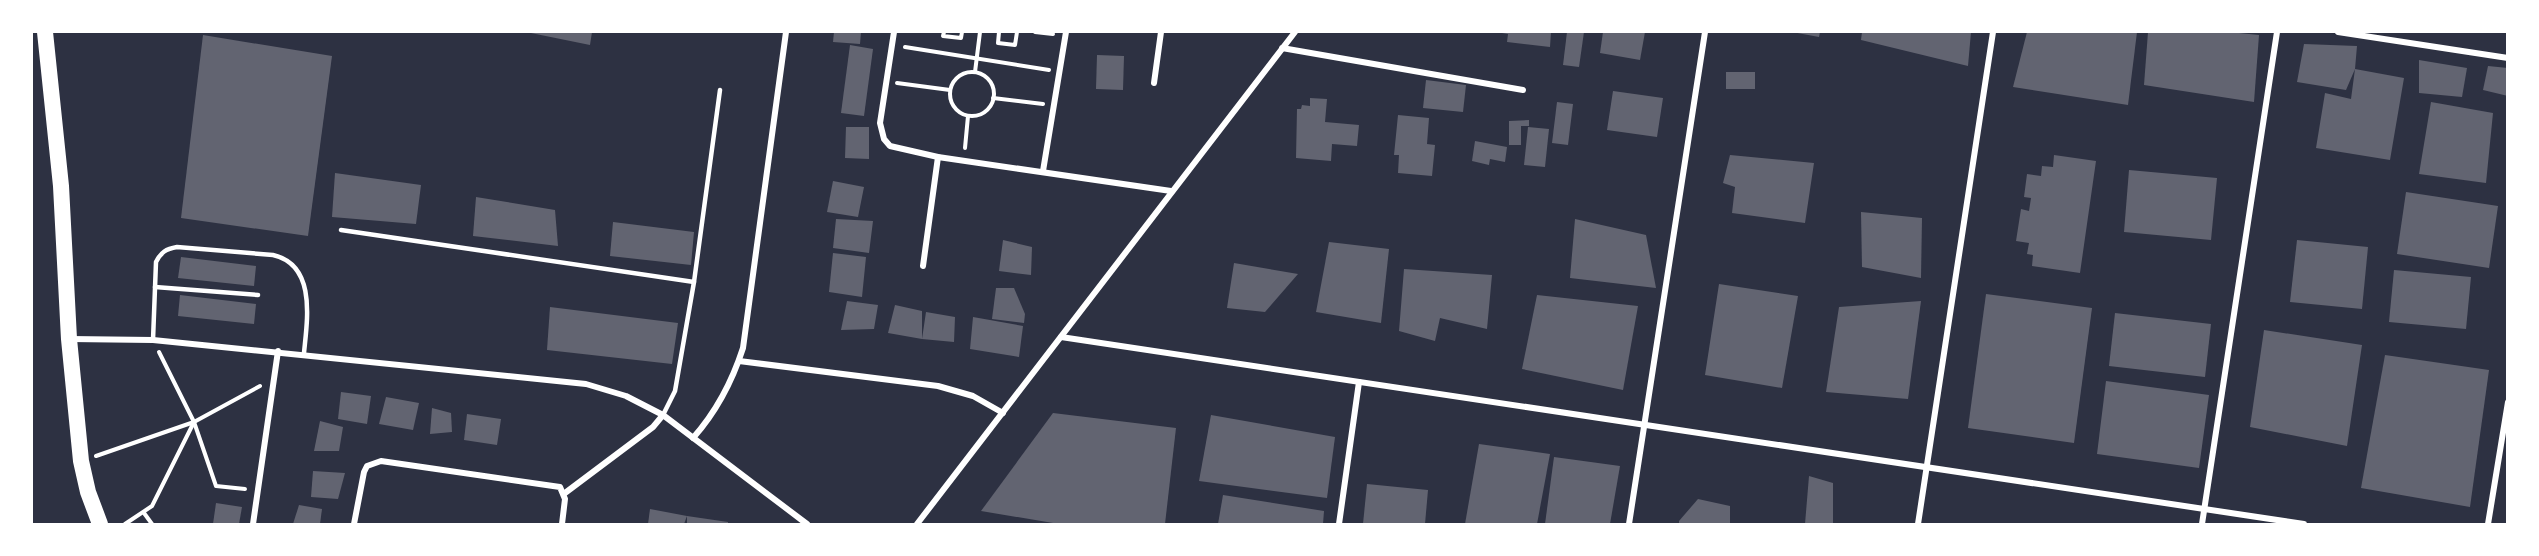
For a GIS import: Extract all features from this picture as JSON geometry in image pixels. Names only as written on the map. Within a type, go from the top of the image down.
[{"type":"highway","points":[[45,32],[61,186],[69,339],[81,461],[88,492],[100,525]]},
{"type":"street","points":[[693,438],[721,401],[743,348],[786,32]]},
{"type":"street","points":[[894,32],[880,123],[884,140],[890,146],[898,150],[938,157],[1172,191]]},
{"type":"street","points":[[1044,171],[1066,32]]},
{"type":"street","points":[[1154,83],[1161,32]]},
{"type":"street","points":[[920,524],[1295,32]]},
{"type":"street","points":[[1629,525],[1705,32]]},
{"type":"street","points":[[1918,525],[1993,32]]},
{"type":"street","points":[[2202,525],[2277,32]]},
{"type":"street","points":[[2338,32],[2508,58]]},
{"type":"street","points":[[1282,48],[1523,90]]},
{"type":"street","points":[[923,266],[938,157]]},
{"type":"street","points":[[1061,337],[2304,525]]},
{"type":"street","points":[[69,339],[153,340],[304,353],[586,384],[626,396],[663,415],[807,525]]},
{"type":"street","points":[[253,525],[278,351]]},
{"type":"street","points":[[739,361],[938,386],[973,396],[1003,413]]},
{"type":"street","points":[[1339,525],[1359,382]]},
{"type":"street","points":[[2488,525],[2508,402]]},
{"type":"street","points":[[564,493],[653,427],[663,415]]},
{"type":"street","points":[[354,525],[364,472],[373,462],[381,461],[560,487],[564,493],[562,525]]},
{"type":"lane","points":[[663,415],[675,391],[694,282],[720,90]]},
{"type":"lane","points":[[341,230],[694,282]]},
{"type":"lane","points":[[153,340],[156,262],[160,254],[177,247],[281,257],[293,267],[308,298],[304,353]]},
{"type":"lane","points":[[155,287],[258,295]]},
{"type":"path","points":[[944,32],[943,36],[961,38],[962,32]]},
{"type":"path","points":[[975,72],[980,32]]},
{"type":"path","points":[[999,32],[998,43],[1015,45],[1017,32]]},
{"type":"path","points":[[892,45],[1059,71]]},
{"type":"path","points":[[975,72],[988,79],[992,86],[993,98],[989,108],[983,113],[968,116],[955,109],[951,102],[950,90],[954,80],[960,75],[975,72]]},
{"type":"path","points":[[887,82],[950,90]]},
{"type":"path","points":[[993,98],[1054,105]]},
{"type":"path","points":[[963,160],[968,116]]},
{"type":"path","points":[[153,340],[194,422],[216,486],[258,490]]},
{"type":"path","points":[[81,461],[194,422],[274,379]]},
{"type":"path","points":[[125,525],[152,506],[194,422]]},
{"type":"path","points":[[144,513],[152,525]]},
{"type":"building","points":[[526,32],[592,32],[590,45]]},
{"type":"building","points":[[834,32],[861,32],[860,44],[833,42]]},
{"type":"building","points":[[1496,32],[1551,32],[1550,47],[1507,42],[1508,34]]},
{"type":"building","points":[[1567,32],[1584,32],[1579,67],[1563,65]]},
{"type":"building","points":[[1603,32],[1645,32],[1640,60],[1600,53]]},
{"type":"building","points":[[1792,32],[1820,32],[1819,37]]},
{"type":"building","points":[[1862,32],[1971,32],[1968,66],[1861,40]]},
{"type":"building","points":[[2027,32],[2137,32],[2128,105],[2013,87]]},
{"type":"building","points":[[2148,32],[2229,32],[2259,35],[2254,102],[2144,85]]},
{"type":"building","points":[[203,35],[332,56],[308,236],[181,218]]},
{"type":"building","points":[[2304,44],[2357,46],[2355,69],[2346,90],[2297,82]]},
{"type":"building","points":[[850,45],[873,49],[864,116],[841,113]]},
{"type":"building","points":[[1097,55],[1124,56],[1123,90],[1096,89]]},
{"type":"building","points":[[2419,60],[2467,68],[2462,97],[2419,93]]},
{"type":"building","points":[[2488,66],[2508,68],[2508,96],[2483,90]]},
{"type":"building","points":[[2355,69],[2404,78],[2390,160],[2316,148],[2325,93],[2351,99]]},
{"type":"building","points":[[1726,72],[1755,72],[1755,89],[1726,89]]},
{"type":"building","points":[[1426,80],[1466,85],[1463,112],[1423,108]]},
{"type":"building","points":[[1613,91],[1663,98],[1657,137],[1607,130]]},
{"type":"building","points":[[1310,98],[1327,99],[1325,122],[1359,125],[1357,146],[1332,144],[1331,161],[1296,158],[1297,109],[1301,109],[1302,105],[1310,106]]},
{"type":"building","points":[[1557,102],[1573,104],[1568,145],[1552,143]]},
{"type":"building","points":[[2431,102],[2493,113],[2486,183],[2419,174]]},
{"type":"building","points":[[1398,115],[1429,118],[1427,144],[1435,145],[1432,176],[1398,173],[1399,155],[1394,155]]},
{"type":"building","points":[[1529,120],[1529,126],[1521,126],[1521,145],[1509,145],[1509,121]]},
{"type":"building","points":[[846,127],[869,127],[869,159],[845,158]]},
{"type":"building","points":[[1528,127],[1549,129],[1545,167],[1524,165]]},
{"type":"building","points":[[1475,141],[1507,147],[1505,162],[1490,159],[1489,165],[1472,161]]},
{"type":"building","points":[[1730,155],[1814,163],[1805,223],[1732,213],[1735,187],[1723,183]]},
{"type":"building","points":[[2054,155],[2096,161],[2080,273],[2032,266],[2033,255],[2027,254],[2029,243],[2016,241],[2021,209],[2029,211],[2031,198],[2024,197],[2027,174],[2041,176],[2042,166],[2053,167]]},
{"type":"building","points":[[2129,170],[2217,178],[2211,240],[2124,232]]},
{"type":"building","points":[[335,173],[421,185],[416,224],[332,217]]},
{"type":"building","points":[[833,181],[864,187],[858,217],[827,212]]},
{"type":"building","points":[[2406,192],[2498,206],[2489,268],[2397,254]]},
{"type":"building","points":[[476,197],[555,210],[558,246],[473,236]]},
{"type":"building","points":[[1861,212],[1922,218],[1921,278],[1862,267]]},
{"type":"building","points":[[836,219],[873,221],[869,253],[833,248]]},
{"type":"building","points":[[1575,219],[1646,235],[1656,288],[1570,278]]},
{"type":"building","points":[[613,222],[694,232],[691,265],[610,256]]},
{"type":"building","points":[[1003,240],[1032,247],[1031,275],[999,271]]},
{"type":"building","points":[[2297,240],[2368,247],[2362,309],[2290,302]]},
{"type":"building","points":[[1329,242],[1389,249],[1381,323],[1316,312]]},
{"type":"building","points":[[833,253],[866,257],[862,297],[829,292]]},
{"type":"building","points":[[181,257],[256,266],[254,286],[178,278]]},
{"type":"building","points":[[1234,263],[1298,274],[1265,312],[1227,308]]},
{"type":"building","points":[[1404,269],[1492,275],[1487,329],[1440,318],[1435,341],[1399,331]]},
{"type":"building","points":[[2394,270],[2471,277],[2466,329],[2389,322]]},
{"type":"building","points":[[1719,284],[1798,296],[1782,388],[1705,375]]},
{"type":"building","points":[[996,288],[1014,288],[1025,314],[1024,323],[992,319]]},
{"type":"building","points":[[1986,294],[2092,308],[2074,443],[1968,428]]},
{"type":"building","points":[[180,295],[256,304],[254,324],[178,316]]},
{"type":"building","points":[[1537,295],[1638,306],[1623,390],[1522,369]]},
{"type":"building","points":[[847,301],[878,305],[874,329],[841,330]]},
{"type":"building","points":[[1921,301],[1908,399],[1826,392],[1839,307]]},
{"type":"building","points":[[895,305],[922,311],[922,339],[888,333]]},
{"type":"building","points":[[550,307],[678,323],[672,364],[547,350]]},
{"type":"building","points":[[926,312],[955,317],[954,342],[922,339]]},
{"type":"building","points":[[2115,313],[2211,324],[2205,377],[2109,366]]},
{"type":"building","points":[[973,317],[1023,326],[1019,357],[970,349]]},
{"type":"building","points":[[2264,330],[2362,345],[2347,446],[2250,427]]},
{"type":"building","points":[[2385,355],[2489,370],[2470,507],[2361,488]]},
{"type":"building","points":[[2106,381],[2209,395],[2199,468],[2097,454]]},
{"type":"building","points":[[341,392],[371,396],[367,424],[338,419]]},
{"type":"building","points":[[386,397],[419,403],[413,430],[379,424]]},
{"type":"building","points":[[432,408],[451,413],[452,432],[430,434]]},
{"type":"building","points":[[1053,413],[1176,428],[1165,524],[1059,524],[981,511]]},
{"type":"building","points":[[467,414],[501,419],[497,445],[464,440]]},
{"type":"building","points":[[1211,415],[1335,437],[1327,498],[1199,481]]},
{"type":"building","points":[[320,421],[343,427],[339,451],[314,451]]},
{"type":"building","points":[[1479,444],[1550,454],[1537,524],[1465,524]]},
{"type":"building","points":[[1554,457],[1620,466],[1610,524],[1545,524]]},
{"type":"building","points":[[313,471],[345,473],[338,499],[311,497]]},
{"type":"building","points":[[1809,476],[1833,483],[1833,524],[1805,524]]},
{"type":"building","points":[[1367,484],[1428,490],[1425,524],[1363,524]]},
{"type":"building","points":[[1223,495],[1324,511],[1323,524],[1218,524]]},
{"type":"building","points":[[1698,499],[1730,506],[1730,524],[1679,524],[1679,521]]},
{"type":"building","points":[[216,503],[242,507],[239,524],[213,524]]},
{"type":"building","points":[[299,505],[322,509],[320,524],[293,524]]},
{"type":"building","points":[[650,509],[687,516],[684,524],[648,524]]},
{"type":"building","points":[[687,516],[728,522],[728,524],[687,524]]}]
